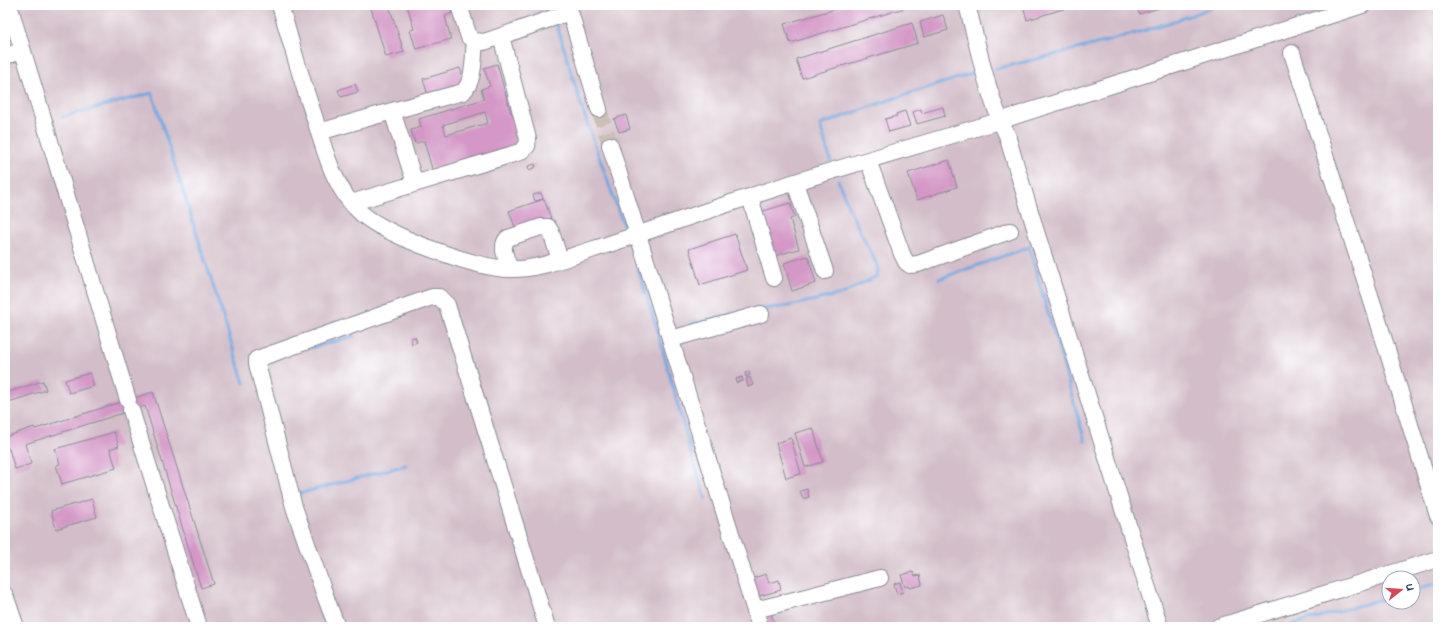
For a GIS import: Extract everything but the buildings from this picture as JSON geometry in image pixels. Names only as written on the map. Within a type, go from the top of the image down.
[{"type":"lane","points":[[9,5],[130,405],[200,627]]},
{"type":"lane","points":[[280,5],[319,132],[341,188],[351,203],[362,215],[410,240],[492,268],[510,270],[529,268],[560,260],[750,197],[1000,121],[1363,5]]},
{"type":"lane","points":[[459,5],[469,37],[475,41],[484,42],[569,8],[599,109]]},
{"type":"lane","points":[[967,5],[1000,121],[1008,138],[1160,627]]},
{"type":"lane","points":[[1285,30],[1375,310],[1438,516]]},
{"type":"lane","points":[[351,203],[520,152],[526,146],[528,139],[501,36]]},
{"type":"lane","points":[[319,132],[463,92],[469,86],[471,78],[475,41]]},
{"type":"lane","points":[[5,56],[22,51]]},
{"type":"lane","points":[[392,111],[415,183]]},
{"type":"lane","points":[[610,145],[760,627]]},
{"type":"lane","points":[[868,160],[902,254],[906,262],[910,265],[918,264],[1034,222]]},
{"type":"lane","points":[[795,183],[825,271]]},
{"type":"lane","points":[[750,197],[774,278]]},
{"type":"lane","points":[[510,270],[504,248],[504,241],[508,238],[541,227],[548,227],[551,232],[560,260]]},
{"type":"lane","points":[[337,627],[294,507],[257,364],[257,359],[432,297],[439,297],[447,305],[547,627]]},
{"type":"lane","points":[[671,339],[761,314]]},
{"type":"lane","points":[[1218,627],[1438,559]]},
{"type":"lane","points":[[755,610],[880,578]]},
{"type":"lane","points":[[5,594],[16,627]]},
{"type":"shaded area","points":[[5,5],[1438,5],[1438,627],[5,627]]},
{"type":"waterway","points":[[551,5],[553,13]]},
{"type":"waterway","points":[[995,69],[1137,33],[1219,5]]},
{"type":"waterway","points":[[556,22],[583,111],[624,227]]},
{"type":"waterway","points":[[831,162],[820,125],[889,100],[974,73]]},
{"type":"waterway","points":[[62,117],[152,93],[244,383]]},
{"type":"waterway","points":[[764,309],[789,306],[842,294],[877,276],[878,267],[850,211],[838,180]]},
{"type":"waterway","points":[[630,244],[654,319],[693,459],[706,499]]},
{"type":"waterway","points":[[939,279],[1029,247],[1085,441]]},
{"type":"waterway","points":[[692,323],[733,314]]},
{"type":"waterway","points":[[311,348],[354,336]]},
{"type":"waterway","points":[[298,495],[406,465]]},
{"type":"waterway","points":[[1421,588],[1438,583]]},
{"type":"waterway","points":[[1284,627],[1381,599]]},
{"type":"tunnel","points":[[599,109],[610,145]]}]
